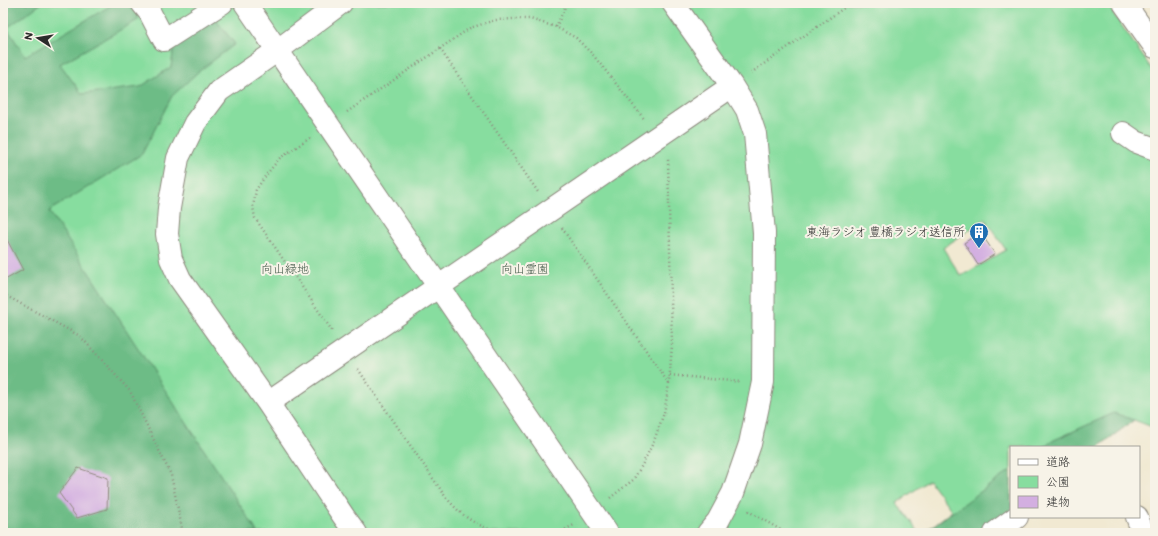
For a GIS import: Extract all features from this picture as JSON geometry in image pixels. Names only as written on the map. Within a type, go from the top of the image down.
[{"type":"street","points":[[142,3],[150,13],[164,40],[222,3]]},
{"type":"street","points":[[245,3],[608,533]]},
{"type":"street","points":[[341,3],[278,50],[219,91],[195,123],[178,158],[169,208],[167,234],[171,259],[180,279],[268,403],[356,533]]},
{"type":"street","points":[[673,3],[732,86],[747,110],[755,134],[764,233],[763,385],[750,444],[729,500],[718,521],[708,533]]},
{"type":"street","points":[[1124,3],[1155,47]]},
{"type":"street","points":[[268,403],[732,86]]},
{"type":"street","points":[[1123,133],[1136,142],[1155,149]]},
{"type":"street","points":[[995,533],[1016,518]]},
{"type":"street","points":[[1137,518],[1143,533]]},
{"type":"path","points":[[556,27],[567,3]]},
{"type":"path","points":[[732,86],[851,3]]},
{"type":"path","points":[[502,533],[490,532],[469,521],[454,508],[255,218],[253,207],[256,190],[280,158],[470,28],[495,20],[530,19],[556,27],[576,38],[594,55],[663,143],[668,156],[672,346],[670,375],[664,413],[654,441],[641,467],[632,480],[570,528],[558,533]]},
{"type":"path","points":[[3,294],[80,336],[130,391],[171,475],[183,533]]},
{"type":"path","points":[[670,375],[763,385]]},
{"type":"path","points":[[729,500],[786,533]]},
{"type":"green space","name":"向山緑地","points":[[3,3],[1106,3],[1155,74],[1155,428],[1134,420],[1099,446],[1010,446],[1010,513],[984,533],[923,533],[952,511],[929,480],[897,503],[919,533],[3,533]],"holes":[[[985,219],[1006,250],[961,276],[943,248]]]},
{"type":"green space","points":[[3,3],[42,3],[7,28],[25,56],[115,3],[134,5],[138,11],[138,20],[60,64],[82,94],[140,87],[171,67],[175,40],[215,19],[235,44],[198,72],[172,96],[142,154],[49,211],[258,533],[3,533]]},
{"type":"green space","points":[[1114,413],[1134,420],[1099,446],[1045,446],[1054,440]]},
{"type":"green space","points":[[1010,471],[1010,513],[984,533],[923,533]]},
{"type":"building","points":[[3,232],[23,270],[3,281]]},
{"type":"building","name":"東海ラジオ 豊橋ラジオ送信所","points":[[980,232],[995,254],[978,265],[964,243]]},
{"type":"building","points":[[78,468],[108,478],[107,509],[77,518],[59,493]]},
{"type":"place","name":"東海ラジオ 豊橋ラジオ送信所","points":[[979,249]]},
{"type":"park label","name":"向山霊園","points":[[525,269]]}]
